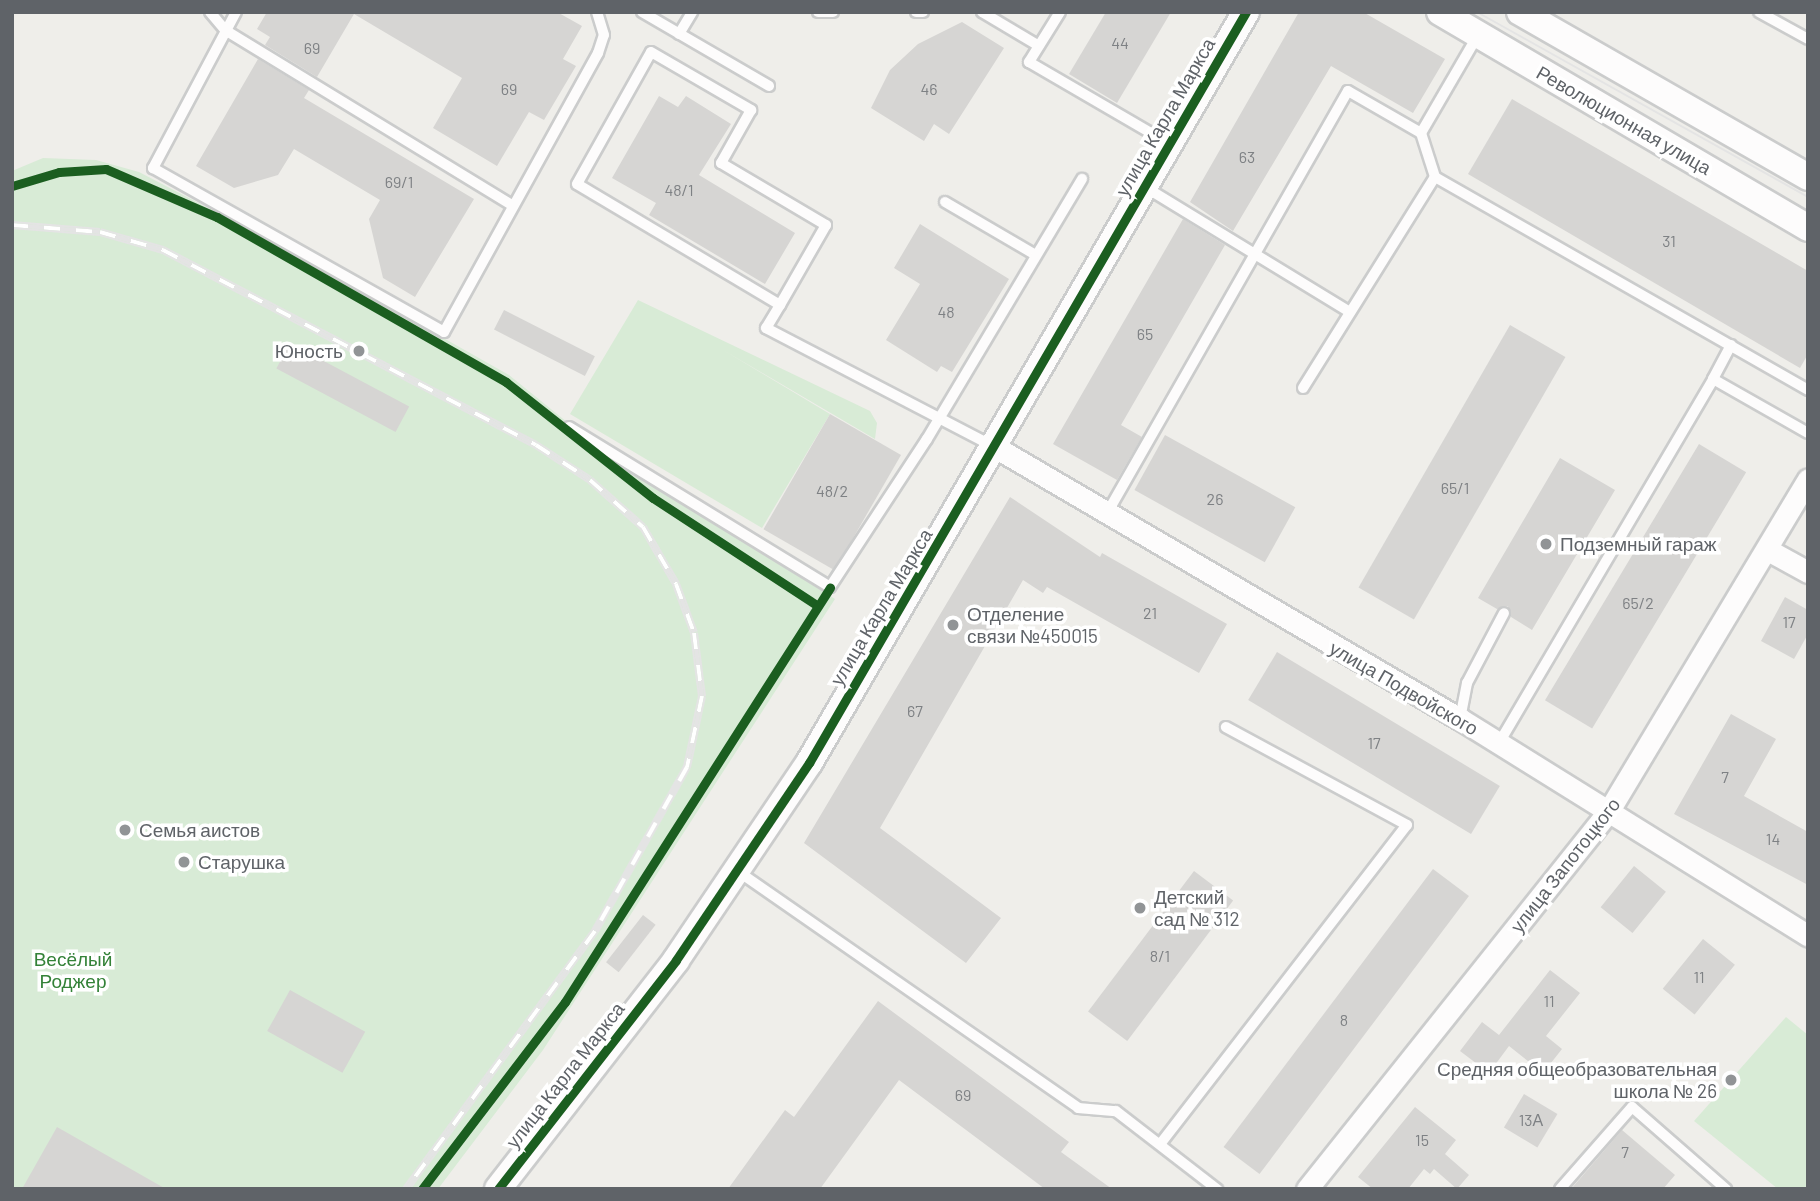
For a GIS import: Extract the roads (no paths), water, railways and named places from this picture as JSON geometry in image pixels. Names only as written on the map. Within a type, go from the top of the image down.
[{"type":"street","name":"улица Карла Маркса","points":[[498,1189],[738,872],[809,764],[1246,12]]},
{"type":"street","name":"Революционная улица","points":[[1440,12],[1808,228]]},
{"type":"street","points":[[1525,15],[1808,177]]},
{"type":"street","name":"улица Подвойского","points":[[995,447],[1105,515],[1460,719],[1808,936]]},
{"type":"street","name":"улица Запотоцкого","points":[[1307,1189],[1608,812],[1768,550],[1808,479]]},
{"type":"street","points":[[1768,550],[1808,572]]},
{"type":"lane","points":[[210,12],[225,30],[512,205]]},
{"type":"lane","points":[[236,12],[153,168],[444,331],[510,220],[512,205],[598,53],[604,35],[597,12]]},
{"type":"lane","points":[[642,12],[769,86]]},
{"type":"lane","points":[[680,34],[692,12]]},
{"type":"lane","points":[[818,12],[833,12]]},
{"type":"lane","points":[[916,12],[923,12]]},
{"type":"lane","points":[[982,12],[1039,46]]},
{"type":"lane","points":[[1060,12],[1030,62],[1170,144]]},
{"type":"lane","points":[[1759,12],[1808,38]]},
{"type":"lane","points":[[1422,133],[1478,35]]},
{"type":"lane","points":[[780,305],[577,184],[651,52],[751,110],[721,163],[826,225],[780,305],[766,328],[937,420],[995,447]]},
{"type":"lane","points":[[1105,515],[1348,91],[1422,133],[1435,177],[1808,390]]},
{"type":"lane","points":[[1303,388],[1435,177]]},
{"type":"lane","points":[[569,427],[830,587],[937,420],[1034,254],[1082,179]]},
{"type":"lane","points":[[1145,187],[1350,312]]},
{"type":"lane","points":[[945,202],[1034,254]]},
{"type":"lane","points":[[1499,743],[1731,345]]},
{"type":"lane","points":[[1713,379],[1808,433]]},
{"type":"lane","points":[[1460,719],[1467,683],[1504,613]]},
{"type":"lane","points":[[1161,1143],[1406,825],[1226,727]]},
{"type":"lane","points":[[738,872],[1078,1108],[1116,1111],[1161,1143],[1217,1189]]},
{"type":"lane","points":[[1560,1189],[1632,1107],[1726,1189]]},
{"type":"tram line","points":[[1477,12],[1808,197]]},
{"type":"railway","points":[[12,225],[100,232],[163,250],[536,445],[590,480],[643,527],[676,584],[694,633],[702,696],[687,767],[595,931],[406,1189]]},
{"type":"place","name":"Юность","points":[[359,351]]},
{"type":"place","name":"Подземный гараж","points":[[1546,544]]},
{"type":"place","name":"Отделение связи №450015","points":[[953,625]]},
{"type":"place","name":"Семья аистов","points":[[125,830]]},
{"type":"place","name":"Старушка","points":[[184,862]]},
{"type":"place","name":"Детский сад № 312","points":[[1140,908]]},
{"type":"place","name":"Средняя общеобразовательная школа № 26","points":[[1731,1080]]},
{"type":"park label","name":"Весёлый Роджер","points":[[73,970]]}]
